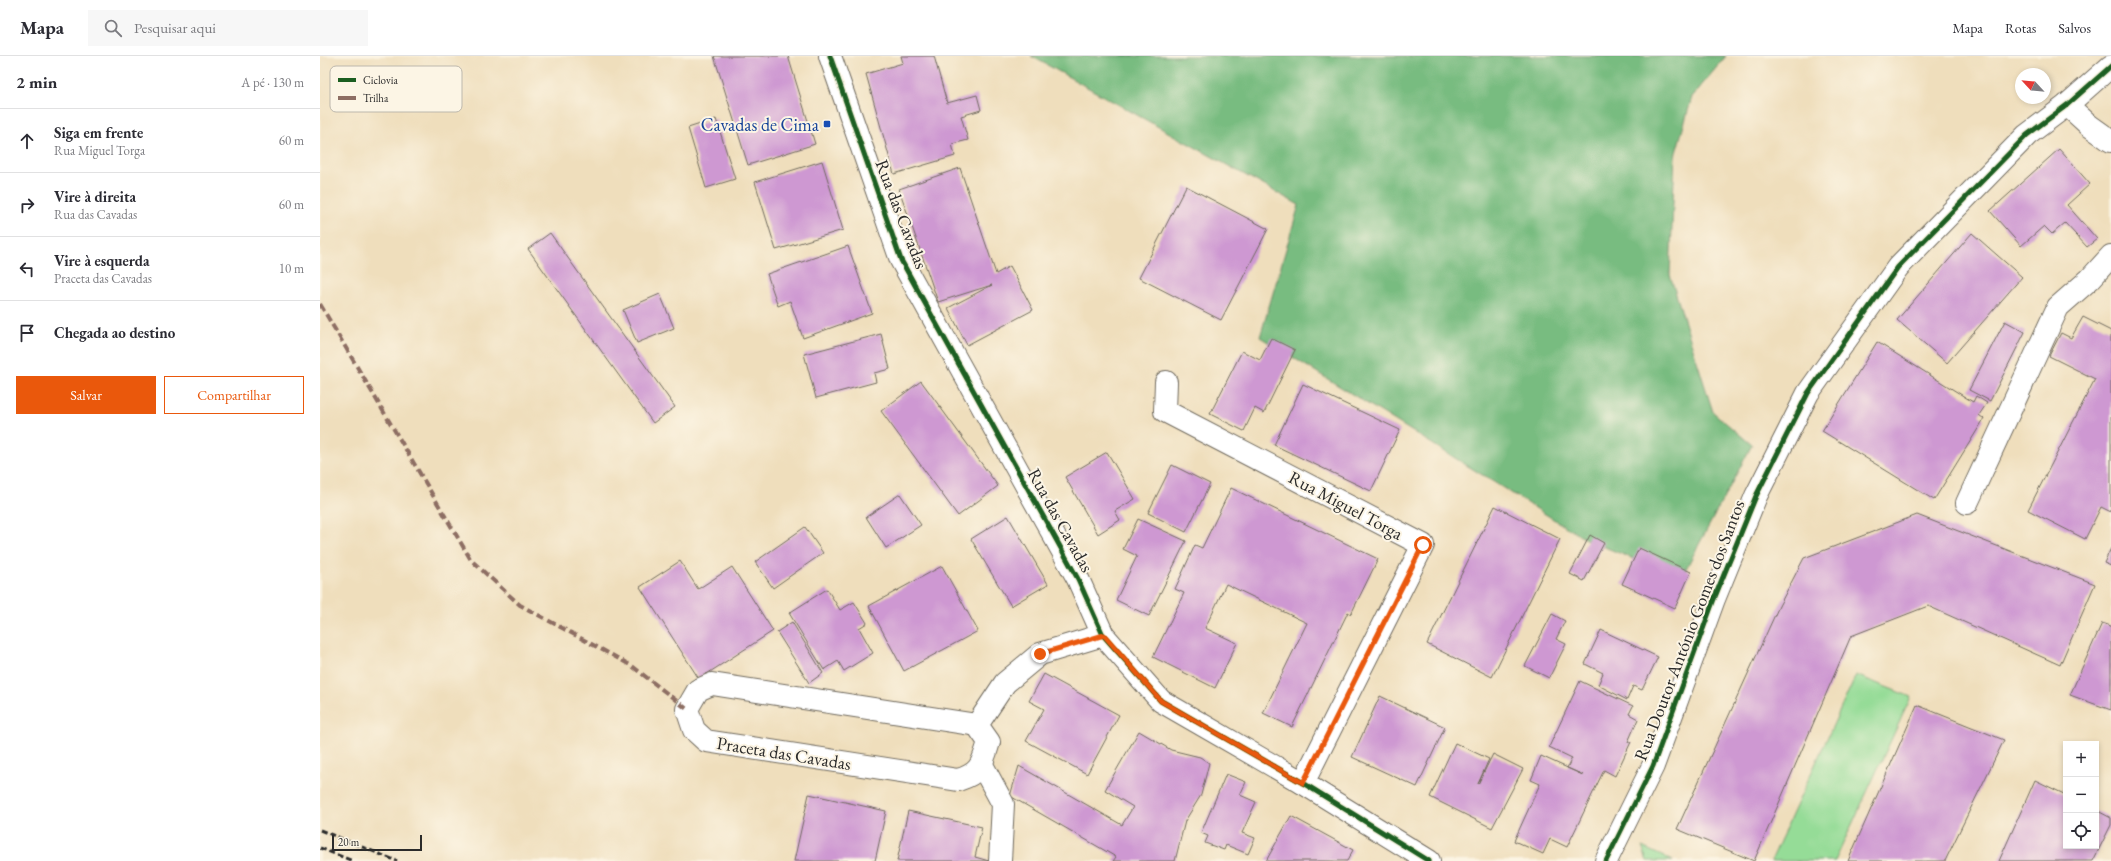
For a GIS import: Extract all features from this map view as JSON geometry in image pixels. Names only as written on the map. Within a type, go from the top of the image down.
[{"type":"street","name":"Rua das Cavadas","points":[[830,56],[901,260],[1078,579],[1104,635],[1161,701],[1303,783],[1403,854],[1429,861]]},
{"type":"street","name":"Rua Doutor António Gomes dos Santos","points":[[1614,855],[1652,766],[1714,599],[1756,496],[1808,393],[1898,267],[2027,135],[2067,105],[2111,66]]},
{"type":"street","points":[[2067,105],[2090,126],[2111,141]]},
{"type":"street","points":[[1967,503],[2058,307],[2090,279],[2111,256]]},
{"type":"street","name":"Rua Miguel Torga","points":[[1166,382],[1165,411],[1423,545],[1303,783]]},
{"type":"street","points":[[1000,861],[1003,804],[982,765],[989,742],[977,724],[1005,683],[1040,654],[1104,635]]},
{"type":"street","name":"Praceta das Cavadas","points":[[977,724],[712,684],[698,690],[687,709],[694,730],[706,741],[958,780],[972,776],[982,765]]},
{"type":"green space","points":[[1031,56],[1726,56],[1692,97],[1675,156],[1670,275],[1713,412],[1752,445],[1681,578],[1587,540],[1260,337],[1299,205]]},
{"type":"green space","points":[[1856,675],[1911,697],[1835,861],[1771,861]]},
{"type":"green space","points":[[1642,847],[1673,861],[1647,861]]},
{"type":"building","points":[[714,56],[788,56],[815,144],[748,165]]},
{"type":"building","points":[[901,56],[934,56],[947,103],[977,95],[981,110],[961,116],[968,140],[952,144],[955,156],[894,174],[866,74],[903,63]]},
{"type":"building","points":[[716,119],[735,179],[706,188],[688,128]]},
{"type":"building","points":[[2059,149],[2090,184],[2067,205],[2097,239],[2087,247],[2065,223],[2052,234],[2044,226],[2021,246],[1990,211]]},
{"type":"building","points":[[822,161],[843,230],[776,250],[755,182]]},
{"type":"building","points":[[960,168],[996,274],[1010,266],[1033,310],[967,345],[948,308],[992,285],[938,302],[899,189]]},
{"type":"building","points":[[1186,186],[1268,229],[1221,320],[1139,278]]},
{"type":"building","points":[[550,233],[675,407],[653,423],[528,249]]},
{"type":"building","points":[[1972,233],[2022,277],[1947,363],[1897,320]]},
{"type":"building","points":[[848,246],[872,313],[803,338],[790,301],[778,306],[767,274]]},
{"type":"building","points":[[660,294],[674,328],[637,343],[623,310]]},
{"type":"building","points":[[2083,317],[2111,331],[2111,512],[2101,507],[2085,539],[2028,510],[2095,379],[2049,356],[2061,333],[2071,338]]},
{"type":"building","points":[[2005,321],[2025,332],[1990,401],[1969,390]]},
{"type":"building","points":[[881,334],[890,369],[874,373],[876,382],[816,398],[804,354]]},
{"type":"building","points":[[1271,338],[1295,350],[1264,413],[1255,408],[1244,431],[1210,414],[1242,351],[1260,360]]},
{"type":"building","points":[[1877,342],[1973,402],[1976,396],[1987,403],[1979,415],[1984,419],[1934,500],[1822,431]]},
{"type":"building","points":[[921,381],[998,486],[958,516],[881,411]]},
{"type":"building","points":[[1303,384],[1400,430],[1371,491],[1274,445]]},
{"type":"building","points":[[1107,452],[1135,499],[1115,511],[1120,520],[1098,534],[1065,477]]},
{"type":"building","points":[[1172,465],[1210,484],[1186,532],[1148,513]]},
{"type":"building","points":[[1231,488],[1378,559],[1351,614],[1348,612],[1292,727],[1263,713],[1307,623],[1226,584],[1205,628],[1237,643],[1215,688],[1153,657],[1184,593],[1175,589],[1195,545],[1202,548]]},
{"type":"building","points":[[900,494],[921,525],[886,548],[866,517]]},
{"type":"building","points":[[1495,506],[1560,539],[1492,677],[1427,644]]},
{"type":"building","points":[[1917,515],[2095,584],[2060,665],[1928,606],[1851,636],[1754,861],[1677,829],[1779,606],[1804,558]]},
{"type":"building","points":[[1008,516],[1048,584],[1011,606],[971,539]]},
{"type":"building","points":[[1138,519],[1186,541],[1149,616],[1116,600],[1137,556],[1123,549]]},
{"type":"building","points":[[805,527],[823,553],[773,588],[755,562]]},
{"type":"building","points":[[1590,535],[1604,543],[1584,581],[1570,574]]},
{"type":"building","points":[[1639,548],[1691,572],[1675,608],[1622,584]]},
{"type":"building","points":[[2111,548],[2111,566],[2104,563]]},
{"type":"building","points":[[680,561],[698,589],[732,567],[773,631],[699,679],[640,587]]},
{"type":"building","points":[[942,566],[978,631],[904,671],[869,606]]},
{"type":"building","points":[[827,589],[840,610],[854,602],[867,623],[859,628],[873,653],[844,671],[838,661],[824,670],[789,613]]},
{"type":"building","points":[[1552,614],[1565,621],[1556,639],[1566,644],[1549,678],[1525,666]]},
{"type":"building","points":[[792,622],[823,673],[809,683],[777,632]]},
{"type":"building","points":[[2102,623],[2111,626],[2111,710],[2070,695]]},
{"type":"building","points":[[1601,630],[1658,657],[1642,690],[1633,686],[1627,700],[1598,685],[1603,673],[1585,664]]},
{"type":"building","points":[[1044,674],[1119,715],[1087,774],[1026,741],[1044,709],[1029,701]]},
{"type":"building","points":[[1580,681],[1633,706],[1629,714],[1638,719],[1628,742],[1631,742],[1615,776],[1604,770],[1567,847],[1550,839],[1543,854],[1514,841],[1540,784],[1531,780],[1541,756],[1567,768],[1572,758],[1549,747]]},
{"type":"building","points":[[1380,696],[1445,727],[1417,787],[1352,757]]},
{"type":"building","points":[[1917,705],[2004,740],[1945,861],[1848,861]]},
{"type":"building","points":[[1139,731],[1171,750],[1200,757],[1209,763],[1201,795],[1185,821],[1175,861],[1113,861],[1116,857],[1010,796],[1019,766],[1122,825],[1133,807],[1105,790]]},
{"type":"building","points":[[1455,743],[1489,759],[1478,784],[1493,754],[1523,769],[1492,828],[1430,797]]},
{"type":"building","points":[[1226,774],[1246,782],[1240,795],[1256,802],[1242,833],[1255,838],[1248,854],[1226,845],[1224,850],[1205,843],[1208,836],[1201,833]]},
{"type":"building","points":[[2035,780],[2063,794],[2063,849],[2099,849],[2093,861],[1999,861]]},
{"type":"building","points":[[809,794],[886,811],[875,861],[794,861]]},
{"type":"building","points":[[908,811],[982,827],[975,857],[989,861],[897,861]]},
{"type":"building","points":[[2099,812],[2111,818],[2111,825],[2099,849]]},
{"type":"building","points":[[1291,816],[1353,850],[1347,861],[1266,861]]},
{"type":"railway","points":[[320,830],[397,861]]},
{"type":"railway","points":[[320,848],[353,861]]},
{"type":"marked path","points":[[320,304],[471,560],[520,605],[632,666],[687,709]]},
{"type":"cycle path","points":[[830,56],[901,260],[1078,579],[1103,635],[1161,701],[1303,783],[1429,861]]},
{"type":"cycle path","points":[[1606,861],[1653,766],[1714,599],[1756,496],[1808,393],[1898,267],[2027,135],[2067,105],[2111,66]]},
{"type":"place","name":"Cavadas de Cima","points":[[827,124]]},
{"type":"route","points":[[1040,654],[1104,635],[1161,701],[1303,783],[1423,545]]}]
